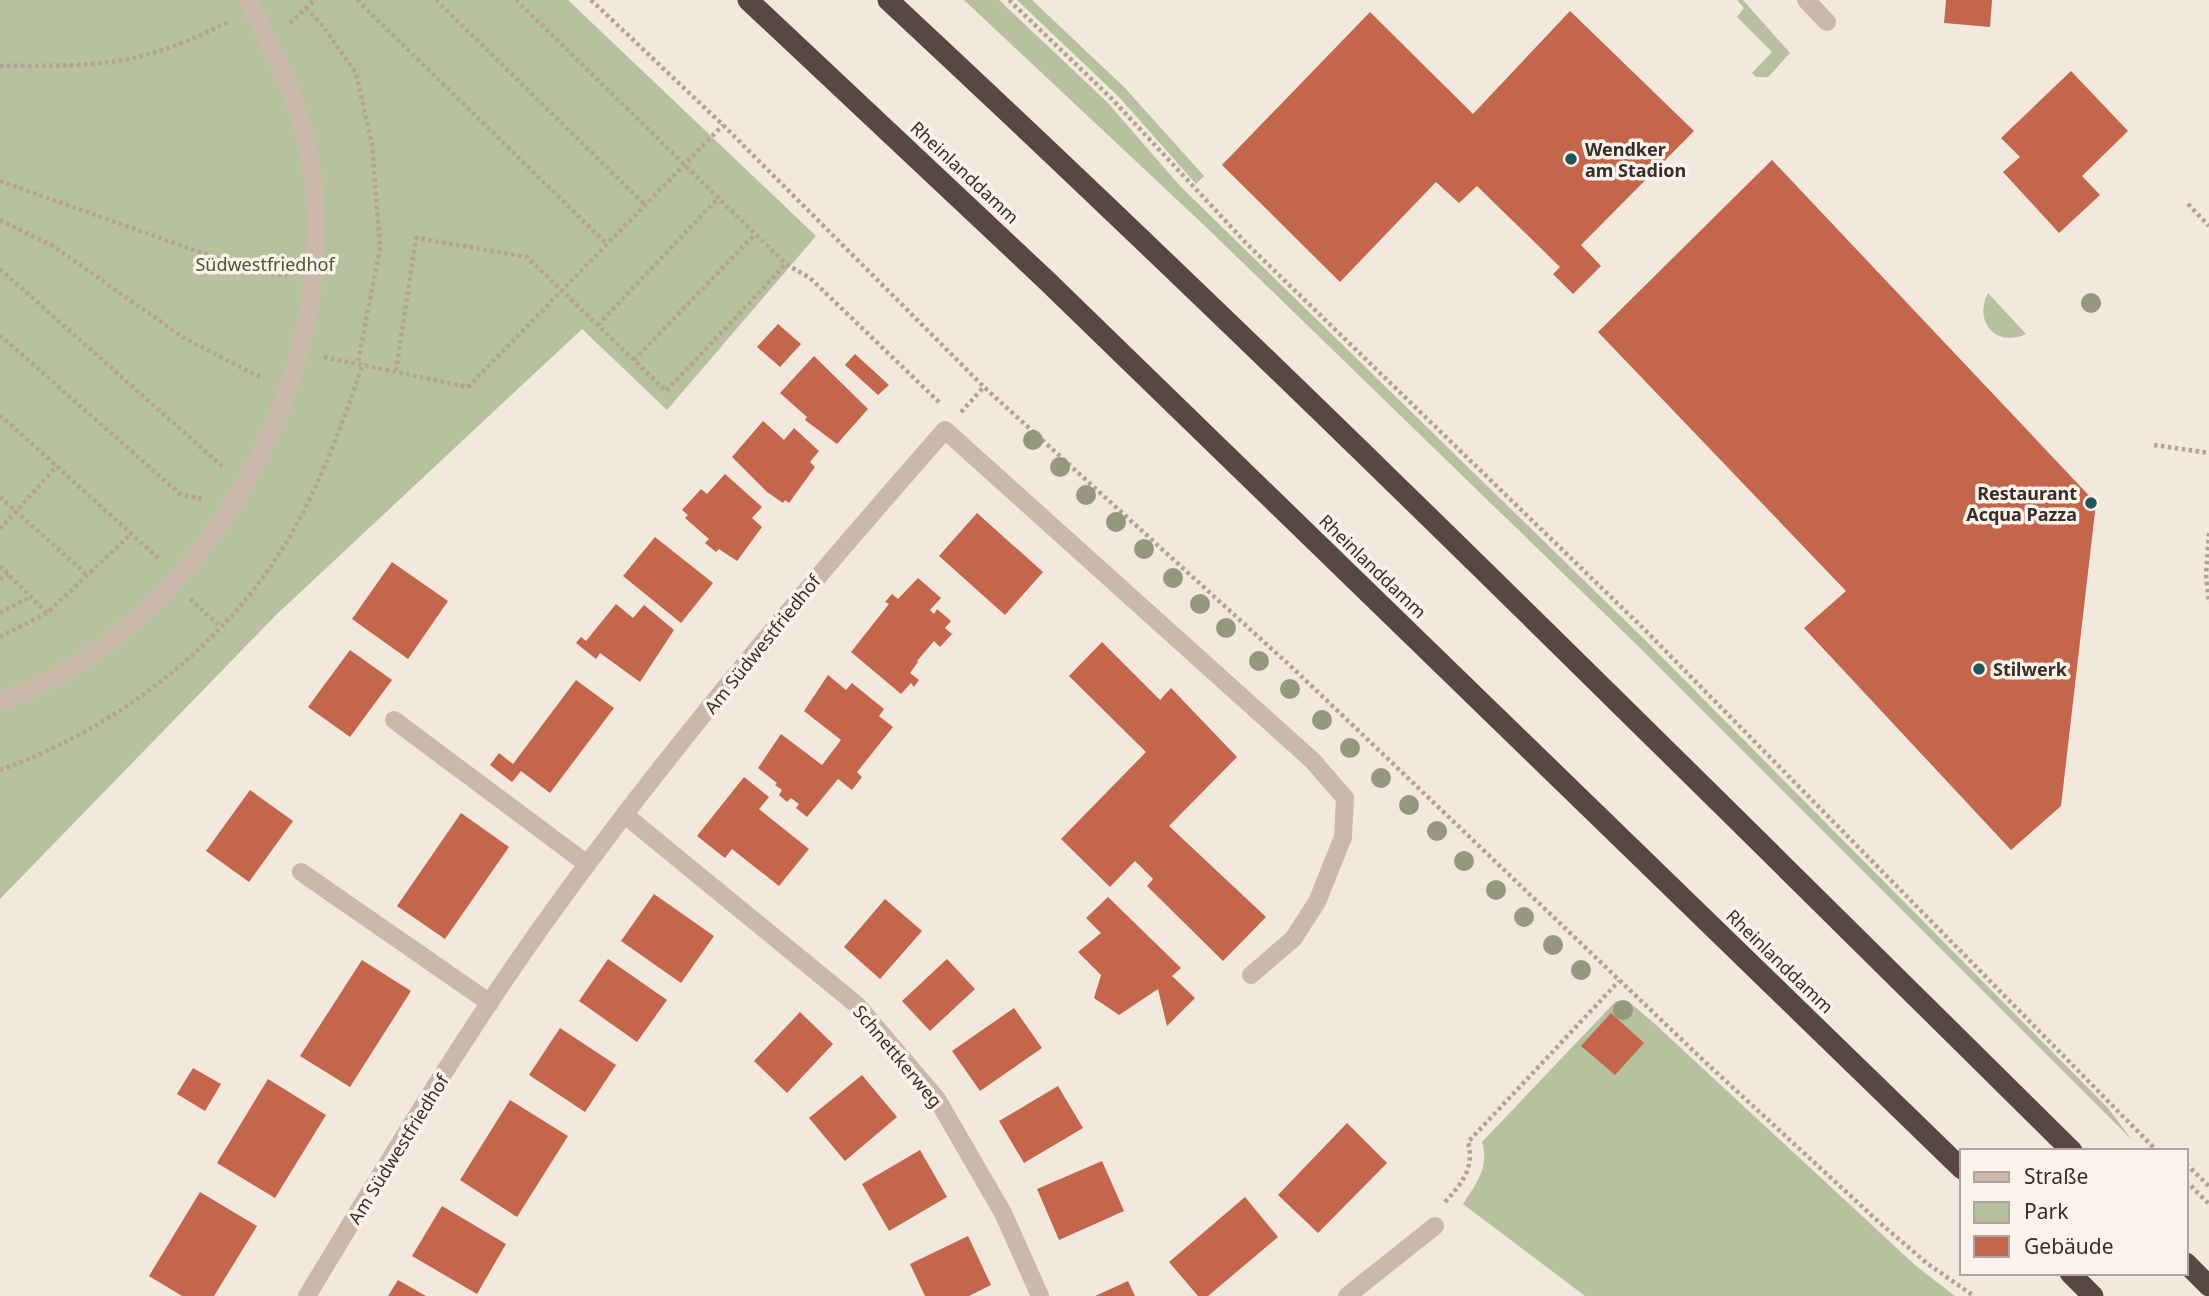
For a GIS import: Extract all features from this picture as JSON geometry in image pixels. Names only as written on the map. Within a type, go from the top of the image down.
[{"type":"highway","name":"Rheinlanddamm","points":[[748,0],[1045,279],[1960,1167]]},
{"type":"highway","points":[[888,0],[1004,108],[1564,650],[2070,1149]]},
{"type":"highway","points":[[2188,1265],[2209,1286]]},
{"type":"highway","points":[[2072,1275],[2093,1296]]},
{"type":"street","points":[[1806,0],[1827,22]]},
{"type":"street","points":[[0,702],[83,660],[145,611],[176,580],[228,512],[244,486],[287,391],[299,353],[312,281],[317,238],[313,174],[302,118],[251,5]]},
{"type":"street","name":"Am Südwestfriedhof","points":[[307,1296],[490,1003],[587,864],[813,580],[945,430],[1313,761],[1345,798],[1343,837],[1317,902],[1293,939],[1251,975]]},
{"type":"street","points":[[394,720],[587,864]]},
{"type":"street","name":"Schnettkerweg","points":[[625,815],[857,1005],[937,1099],[1003,1213],[1040,1296]]},
{"type":"street","points":[[301,872],[490,1003]]},
{"type":"street","points":[[1347,1296],[1435,1226]]},
{"type":"path","points":[[269,42],[315,0]]},
{"type":"path","points":[[357,0],[607,244]]},
{"type":"path","points":[[436,0],[645,205]]},
{"type":"path","points":[[516,0],[786,264],[810,278],[946,410]]},
{"type":"path","points":[[591,0],[723,125],[984,387],[1297,672],[1619,981],[1880,1223],[1928,1264],[1974,1296]]},
{"type":"path","points":[[1009,0],[1112,99],[1247,244],[1644,629],[2155,1149]]},
{"type":"path","points":[[0,66],[89,65],[145,56],[194,38],[251,5]]},
{"type":"path","points":[[0,770],[75,738],[150,690],[220,626],[257,584],[293,531],[324,467],[360,363],[380,248],[372,144],[356,73],[322,25],[306,8]]},
{"type":"path","points":[[299,353],[360,363],[468,387],[723,125]]},
{"type":"path","points":[[0,181],[253,271],[312,281]]},
{"type":"path","points":[[598,325],[718,198]]},
{"type":"path","points":[[2188,204],[2209,226]]},
{"type":"path","points":[[0,220],[53,246],[184,338],[287,391]]},
{"type":"path","points":[[634,360],[755,234]]},
{"type":"path","points":[[396,371],[416,238],[527,257],[666,391],[786,264]]},
{"type":"path","points":[[0,268],[244,486]]},
{"type":"path","points":[[0,335],[180,494],[202,498],[228,512]]},
{"type":"path","points":[[0,415],[131,534],[220,626]]},
{"type":"path","points":[[2154,444],[2209,453]]},
{"type":"path","points":[[0,529],[57,466]]},
{"type":"path","points":[[0,497],[87,575]]},
{"type":"path","points":[[2209,533],[2206,576],[2209,603]]},
{"type":"path","points":[[0,637],[47,613],[131,534]]},
{"type":"path","points":[[0,566],[47,613]]},
{"type":"path","points":[[0,579],[8,574]]},
{"type":"path","points":[[0,613],[30,597]]},
{"type":"path","points":[[1435,1226],[1435,1212],[1468,1174],[1472,1162],[1468,1142],[1619,981]]},
{"type":"path","points":[[2188,1166],[2209,1186]]},
{"type":"path","points":[[2188,1183],[2209,1204]]},
{"type":"green space","name":"Südwestfriedhof","points":[[0,0],[568,0],[816,236],[667,410],[582,329],[276,615],[0,899]]},
{"type":"green space","points":[[964,0],[999,0],[1107,102],[1181,187],[1644,639],[2108,1108],[2132,1140],[1638,646],[1206,227]]},
{"type":"green space","points":[[1017,0],[1032,0],[1125,88],[1204,176],[1196,184],[1120,98]]},
{"type":"green space","points":[[1737,0],[1743,0],[1790,53],[1768,77],[1756,77],[1752,73],[1772,52],[1737,17],[1744,8]]},
{"type":"green space","points":[[1988,293],[2026,334],[2005,337],[1990,329],[1983,313]]},
{"type":"green space","points":[[1616,1001],[1628,1001],[1656,1025],[1916,1266],[1955,1296],[1585,1296],[1463,1204],[1483,1167],[1482,1142]]},
{"type":"building","points":[[1946,0],[1992,0],[1990,27],[1944,23]]},
{"type":"building","points":[[1570,11],[1694,131],[1581,245],[1601,266],[1573,294],[1553,274],[1560,267],[1477,186],[1459,203],[1436,182],[1340,282],[1222,165],[1370,12],[1473,114]]},
{"type":"building","points":[[2071,71],[2128,131],[2082,176],[2100,195],[2059,233],[2003,172],[2020,157],[2001,138]]},
{"type":"building","points":[[1772,160],[2096,503],[2061,806],[2011,850],[1804,628],[1846,591],[1598,332]]},
{"type":"building","points":[[778,324],[801,344],[780,367],[757,347]]},
{"type":"building","points":[[855,354],[889,385],[878,395],[845,365]]},
{"type":"building","points":[[814,356],[868,409],[837,444],[805,420],[807,417],[780,393]]},
{"type":"building","points":[[763,421],[784,440],[794,428],[819,451],[810,462],[815,467],[789,503],[785,500],[783,503],[767,492],[732,457]]},
{"type":"building","points":[[725,474],[762,507],[752,518],[762,527],[737,561],[719,549],[716,552],[705,543],[709,539],[685,518],[688,515],[682,510],[701,489],[707,494]]},
{"type":"building","points":[[977,513],[1043,572],[1005,615],[939,556]]},
{"type":"building","points":[[655,537],[713,583],[681,623],[623,576]]},
{"type":"building","points":[[392,562],[448,601],[408,659],[352,619]]},
{"type":"building","points":[[918,578],[941,598],[930,610],[934,614],[937,609],[951,621],[945,628],[952,634],[940,647],[934,641],[917,661],[910,673],[919,680],[914,687],[911,683],[901,694],[851,652],[889,604],[885,602],[892,594],[898,599]]},
{"type":"building","points":[[616,604],[633,618],[644,605],[674,630],[640,682],[600,653],[596,659],[576,643],[581,637],[586,641]]},
{"type":"building","points":[[1102,642],[1160,700],[1171,688],[1237,757],[1169,826],[1266,917],[1223,961],[1147,886],[1153,879],[1135,861],[1110,887],[1061,839],[1146,752],[1069,676]]},
{"type":"building","points":[[350,650],[392,680],[350,737],[308,707]]},
{"type":"building","points":[[828,675],[846,690],[852,683],[884,709],[879,716],[893,727],[857,772],[862,777],[852,790],[838,779],[807,817],[796,808],[799,804],[791,798],[787,802],[779,795],[782,790],[775,785],[777,783],[758,768],[781,734],[822,765],[841,740],[804,711]]},
{"type":"building","points":[[576,680],[614,708],[550,793],[521,771],[512,782],[490,765],[499,753],[513,764]]},
{"type":"building","points":[[744,777],[769,797],[759,809],[809,849],[779,886],[732,849],[725,858],[697,836]]},
{"type":"building","points":[[250,790],[293,821],[249,882],[206,851]]},
{"type":"building","points":[[461,813],[509,847],[445,939],[397,906]]},
{"type":"building","points":[[654,894],[714,936],[681,983],[621,941]]},
{"type":"building","points":[[1108,897],[1181,968],[1172,976],[1195,998],[1167,1026],[1158,989],[1119,1015],[1094,998],[1101,975],[1078,952],[1101,933],[1086,918]]},
{"type":"building","points":[[885,899],[922,931],[880,979],[844,947]]},
{"type":"building","points":[[608,959],[667,1000],[637,1042],[579,1001]]},
{"type":"building","points":[[947,959],[975,989],[930,1031],[902,1001]]},
{"type":"building","points":[[362,960],[411,991],[350,1087],[300,1056]]},
{"type":"building","points":[[1014,1008],[1042,1048],[980,1091],[952,1051]]},
{"type":"building","points":[[800,1012],[833,1044],[787,1093],[754,1061]]},
{"type":"building","points":[[1611,1013],[1644,1043],[1615,1075],[1581,1046]]},
{"type":"building","points":[[560,1028],[616,1065],[585,1112],[529,1075]]},
{"type":"building","points":[[193,1068],[221,1084],[205,1111],[177,1094]]},
{"type":"building","points":[[862,1075],[897,1117],[845,1161],[809,1118]]},
{"type":"building","points":[[268,1079],[326,1115],[275,1198],[217,1163]]},
{"type":"building","points":[[1058,1086],[1083,1128],[1024,1163],[999,1121]]},
{"type":"building","points":[[510,1100],[568,1136],[517,1217],[460,1180]]},
{"type":"building","points":[[1347,1123],[1387,1163],[1318,1233],[1278,1195]]},
{"type":"building","points":[[920,1150],[947,1197],[889,1231],[862,1184]]},
{"type":"building","points":[[1102,1161],[1124,1211],[1059,1240],[1037,1189]]},
{"type":"building","points":[[200,1192],[257,1226],[214,1296],[182,1296],[149,1276]]},
{"type":"building","points":[[1245,1197],[1278,1237],[1208,1296],[1198,1296],[1169,1262]]},
{"type":"building","points":[[442,1206],[506,1244],[477,1294],[412,1256]]},
{"type":"building","points":[[968,1236],[991,1285],[969,1296],[925,1296],[910,1264]]},
{"type":"building","points":[[398,1280],[426,1296],[388,1296]]},
{"type":"building","points":[[1128,1281],[1135,1296],[1095,1296]]},
{"type":"place","name":"Wendker am Stadion","points":[[1571,159]]},
{"type":"place","name":"Restaurant Acqua Pazza","points":[[2091,503]]},
{"type":"place","name":"Stilwerk","points":[[1979,669]]}]
